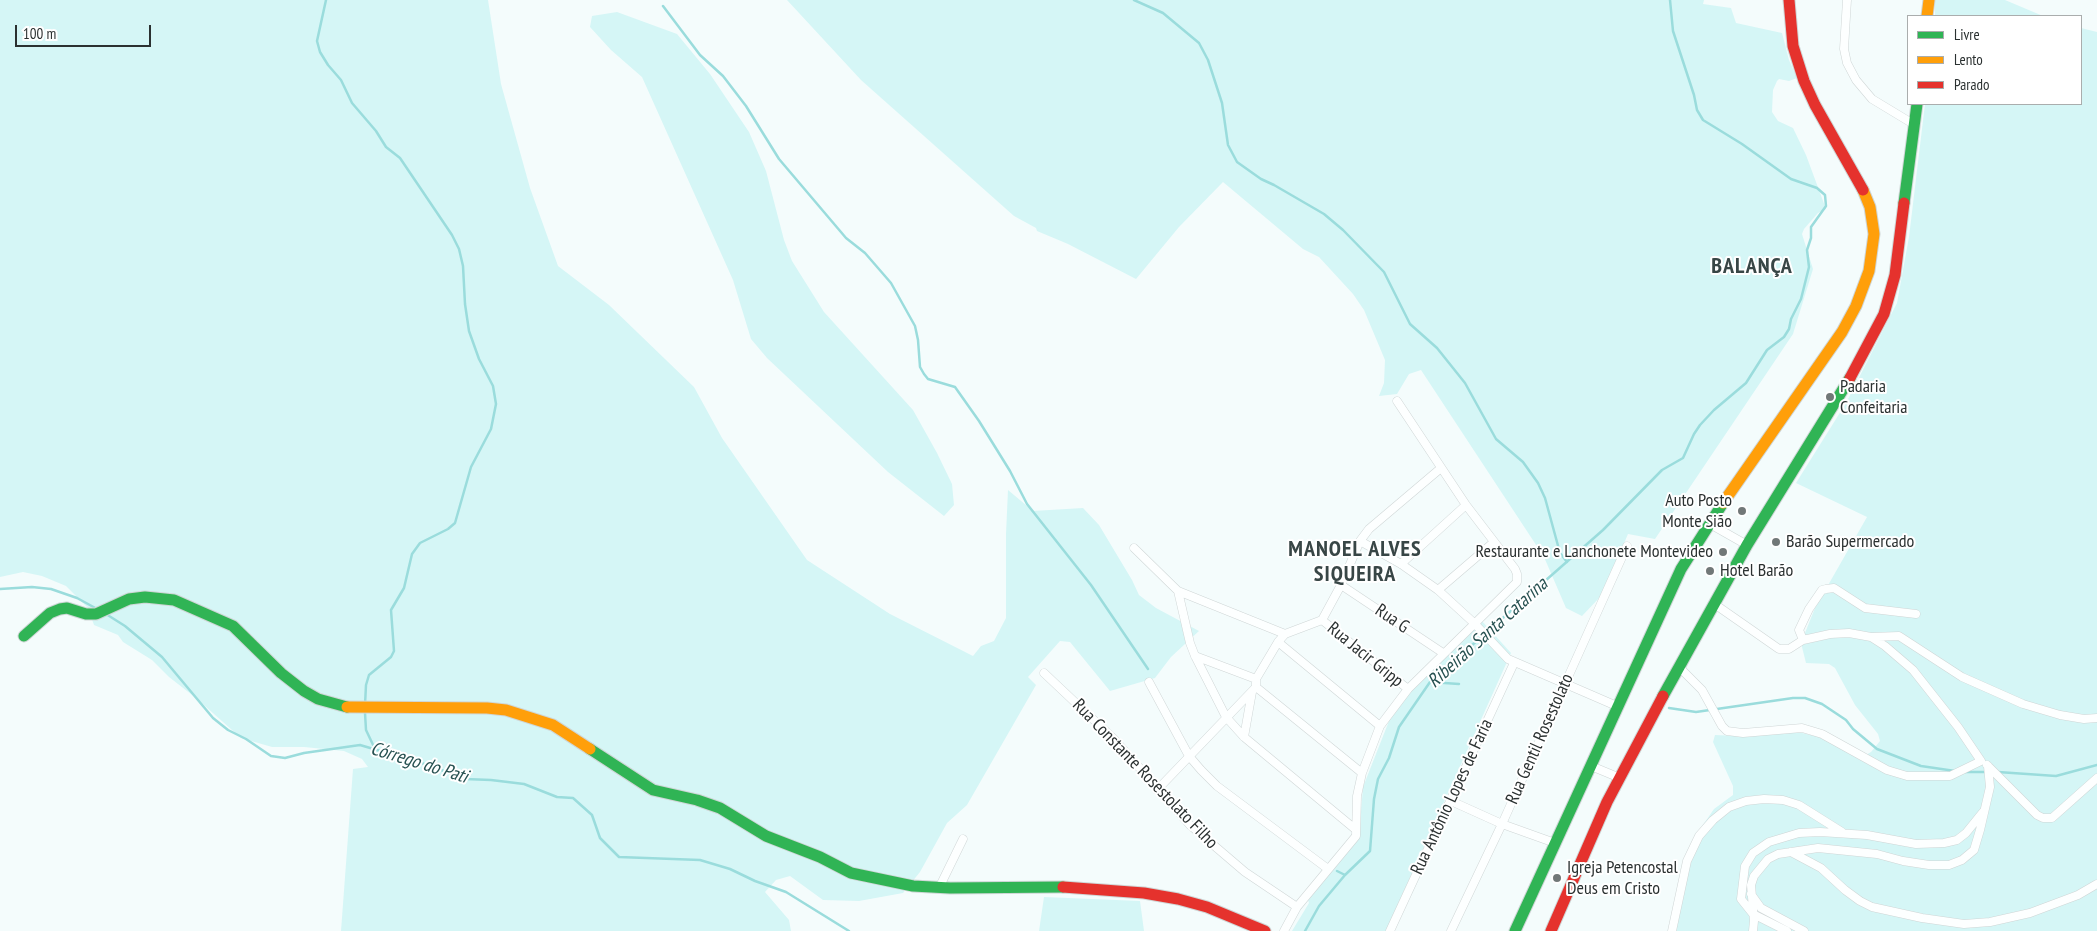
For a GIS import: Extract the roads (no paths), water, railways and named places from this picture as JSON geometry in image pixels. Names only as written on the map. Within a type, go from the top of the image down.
[{"type":"main road","points":[[1515,931],[1681,570],[1740,477],[1842,332],[1862,290],[1872,255],[1874,234],[1870,207],[1860,182],[1815,105],[1804,81],[1793,46],[1789,0]]},
{"type":"main road","points":[[1927,15],[1929,0]]},
{"type":"main road","points":[[1551,931],[1593,834],[1678,666],[1747,545],[1859,364],[1884,314],[1897,267],[1918,105]]},
{"type":"main road","points":[[24,636],[50,613],[60,609],[67,608],[86,614],[96,614],[129,599],[146,596],[180,602],[232,626],[282,673],[304,691],[318,699],[357,708],[486,708],[506,710],[532,717],[553,725],[653,790],[697,800],[720,808],[766,836],[820,857],[851,873],[913,886],[939,888],[1045,886],[1144,893],[1178,899],[1207,907],[1265,931]]},
{"type":"street","points":[[1847,0],[1844,49],[1847,64],[1856,80],[1872,99],[1915,125]]},
{"type":"street","points":[[1284,931],[1297,907],[1356,836],[1357,796],[1362,773],[1380,726],[1408,689],[1474,623],[1515,586],[1518,579],[1515,569],[1466,506],[1396,400]]},
{"type":"street","points":[[1244,737],[1255,686],[1278,642],[1285,634],[1322,620],[1341,585],[1360,540],[1385,515],[1441,468]]},
{"type":"street","points":[[1401,564],[1466,506]]},
{"type":"street","points":[[1710,524],[1747,545]]},
{"type":"street","points":[[1360,540],[1401,564],[1438,590],[1514,663],[1619,707]]},
{"type":"street","points":[[1438,590],[1494,542]]},
{"type":"street","name":"Rua Gentil Rosestolato","points":[[1451,931],[1502,824],[1627,546]]},
{"type":"street","points":[[1134,548],[1178,591],[1285,634]]},
{"type":"street","name":"Rua G","points":[[1341,585],[1443,653]]},
{"type":"street","points":[[1803,640],[1799,630],[1809,609],[1822,590],[1826,589],[1834,588],[1864,608],[1916,614]]},
{"type":"street","points":[[1178,591],[1190,643],[1226,717],[1244,737],[1356,829]]},
{"type":"street","points":[[1713,603],[1779,649],[1789,649],[1803,640],[1839,633],[1870,637],[1899,636],[1962,677],[2023,704],[2060,715],[2084,719],[2097,718]]},
{"type":"street","name":"Rua Jacir Gripp","points":[[1322,620],[1408,689]]},
{"type":"street","points":[[1870,637],[1885,646],[1913,670],[1958,726],[1984,764],[2037,815],[2044,818],[2052,818],[2097,778]]},
{"type":"street","points":[[1278,642],[1380,726]]},
{"type":"street","points":[[1195,656],[1255,686],[1362,773]]},
{"type":"street","name":"Rua Antônio Lopes de Faria","points":[[1390,931],[1514,663]]},
{"type":"street","points":[[1678,666],[1702,690],[1722,726],[1727,731],[1743,733],[1802,728],[1822,734],[1887,770],[1907,776],[1950,776],[1984,764]]},
{"type":"street","name":"Rua Constante Rosestolato Filho","points":[[1044,673],[1096,720],[1190,825],[1245,872],[1297,907]]},
{"type":"street","points":[[1149,682],[1189,756],[1217,786],[1328,869]]},
{"type":"street","points":[[1157,790],[1255,686]]},
{"type":"street","points":[[1753,931],[1751,885],[1754,876],[1761,866],[1778,854],[1818,848],[1877,854],[1929,865],[1949,865],[1962,860],[1974,850],[1990,786],[1984,764]]},
{"type":"street","points":[[1591,766],[1620,778]]},
{"type":"street","points":[[1672,931],[1687,861],[1699,836],[1713,820],[1729,808],[1746,801],[1764,798],[1783,800],[1799,805],[1842,832]]},
{"type":"street","points":[[1451,801],[1502,824],[1555,843]]},
{"type":"street","points":[[1787,931],[1753,914],[1741,899],[1744,866],[1753,853],[1769,842],[1799,834],[1842,832],[1916,844],[1944,843],[1957,840],[1966,833],[1984,811]]},
{"type":"street","points":[[939,888],[963,839]]},
{"type":"street","points":[[1790,852],[1821,868],[1845,890],[1860,901],[1872,906],[1922,918],[1964,924],[1990,922],[2030,914],[2078,895],[2097,884]]},
{"type":"street","points":[[1751,894],[1761,908],[1804,931]]},
{"type":"waterway","points":[[326,0],[317,41],[320,52],[341,80],[352,103],[376,131],[386,147],[400,158],[452,235],[459,249],[463,266],[465,304],[469,331],[479,359],[493,386],[496,404],[491,429],[471,467],[455,523],[448,529],[420,543],[412,554],[404,588],[391,610],[394,651],[391,657],[369,675],[366,685],[365,705]]},
{"type":"waterway","points":[[1134,0],[1163,13],[1199,43],[1208,60],[1222,103],[1228,145],[1237,162],[1261,179],[1324,214],[1343,230],[1384,272],[1410,324],[1437,348],[1465,383],[1496,439],[1523,462],[1538,483],[1545,498],[1560,553],[1567,562]]},
{"type":"waterway","name":"Ribeirão Santa Catarina","points":[[1305,931],[1319,906],[1345,875],[1370,851],[1374,799],[1378,779],[1389,758],[1399,727],[1430,682],[1603,530],[1662,470],[1683,458],[1700,425],[1714,410],[1746,383],[1767,350],[1784,337],[1801,299],[1809,267],[1807,250],[1811,238],[1811,227],[1826,206],[1825,195],[1817,188],[1791,179],[1742,144],[1703,120],[1697,110],[1673,31],[1670,0]]},
{"type":"waterway","points":[[663,6],[700,55],[723,76],[746,106],[779,159],[846,238],[865,253],[891,283],[915,326],[920,367],[924,374],[928,379],[955,387],[1010,471],[1027,504],[1091,585],[1148,669]]},
{"type":"waterway","name":"Córrego do Pati","points":[[0,589],[32,587],[51,589],[77,598],[99,610]]},
{"type":"waterway","name":"Córrego do Pati","points":[[106,614],[125,626],[162,657],[213,718],[228,730],[246,739],[271,756],[285,758],[304,753],[360,745],[428,765],[465,779],[524,784],[557,797],[573,798],[592,815],[600,838],[619,857],[700,860],[730,869],[755,881],[786,892],[849,931]]},
{"type":"waterway","points":[[1430,682],[1459,684]]},
{"type":"waterway","points":[[1669,708],[1696,712],[1793,698],[1805,698],[1822,704],[1846,720],[1853,729],[1877,749],[1921,766],[1955,771]]},
{"type":"waterway","points":[[365,713],[366,730],[375,749]]},
{"type":"waterway","points":[[1998,772],[2056,776],[2097,765]]},
{"type":"waterway","points":[[1965,772],[1987,772]]},
{"type":"waterway","points":[[1337,871],[1345,875]]},
{"type":"place","name":"Padaria Confeitaria","points":[[1830,397]]},
{"type":"place","name":"Auto Posto Monte Sião","points":[[1742,511]]},
{"type":"place","name":"Barão Supermercado","points":[[1776,542]]},
{"type":"place","name":"Restaurante e Lanchonete Montevideo","points":[[1723,552]]},
{"type":"place","name":"Hotel Barão","points":[[1710,571]]},
{"type":"place","name":"Igreja Petencostal Deus em Cristo","points":[[1557,878]]},
{"type":"district","name":"BALANÇA","points":[[1752,267]]},
{"type":"district","name":"MANOEL ALVES SIQUEIRA","points":[[1355,562]]}]
